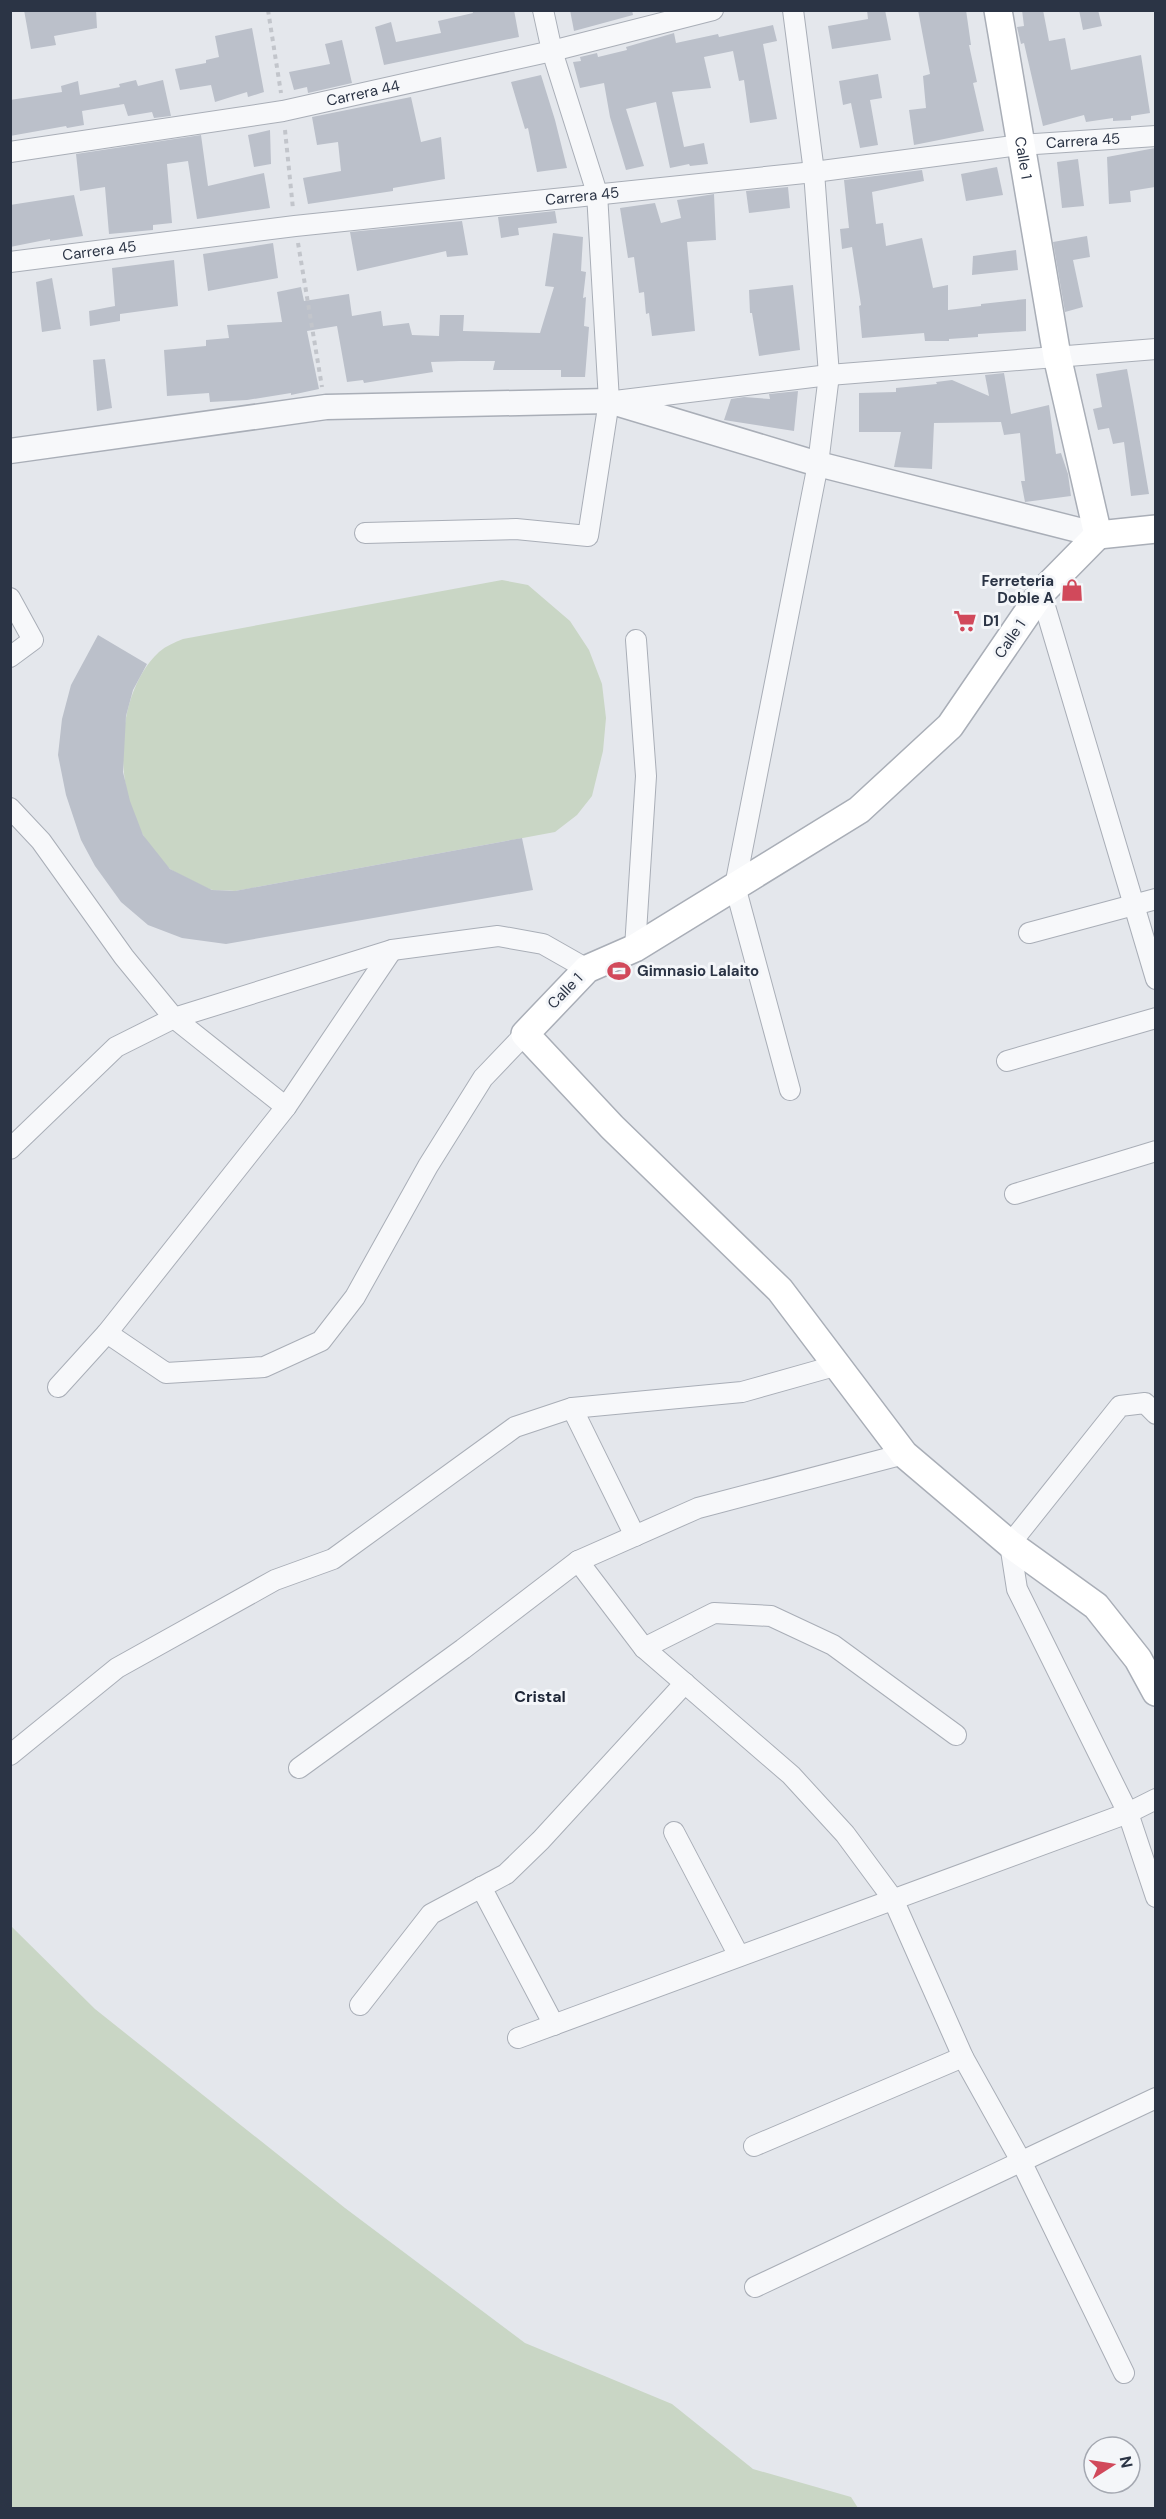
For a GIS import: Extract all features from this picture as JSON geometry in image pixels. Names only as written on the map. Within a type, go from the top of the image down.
[{"type":"main road","name":"Calle 1","points":[[525,1035],[587,969],[635,948],[859,810],[950,726],[1041,593],[1098,535],[1058,356],[998,10]]},
{"type":"main road","points":[[1098,535],[1155,529]]},
{"type":"main road","points":[[525,1035],[612,1127],[780,1290],[904,1454],[1010,1544],[1096,1606],[1138,1659],[1155,1692]]},
{"type":"street","points":[[365,533],[516,529],[588,536],[609,401],[597,194],[552,51],[543,10]]},
{"type":"street","name":"Carrera 44","points":[[10,152],[284,111],[552,51],[713,10]]},
{"type":"street","points":[[790,1090],[735,886],[818,464],[829,375],[814,172],[793,10]]},
{"type":"street","name":"Carrera 45","points":[[10,262],[295,226],[814,172],[1020,145],[1155,136]]},
{"type":"street","points":[[10,451],[326,407],[609,401],[829,375],[1155,350]]},
{"type":"street","points":[[609,401],[818,464],[1098,535]]},
{"type":"street","points":[[1041,593],[1155,979]]},
{"type":"street","points":[[10,598],[33,640],[10,657]]},
{"type":"street","points":[[635,948],[646,776],[636,640]]},
{"type":"street","points":[[10,808],[41,841],[124,957],[174,1017],[286,1107]]},
{"type":"street","points":[[1029,933],[1155,899]]},
{"type":"street","points":[[10,1149],[116,1047],[174,1017],[392,950],[498,936],[543,944],[587,969]]},
{"type":"street","points":[[58,1387],[107,1333],[286,1107],[392,950]]},
{"type":"street","points":[[1008,1061],[1155,1018]]},
{"type":"street","points":[[107,1333],[166,1373],[264,1367],[321,1341],[356,1298],[428,1166],[483,1078],[525,1035]]},
{"type":"street","points":[[1015,1194],[1155,1151]]},
{"type":"street","points":[[10,1755],[117,1668],[275,1580],[333,1559],[515,1427],[572,1408],[742,1392],[838,1365]]},
{"type":"street","points":[[1155,1414],[1145,1403],[1120,1406],[1010,1544],[1017,1589],[1128,1813],[1155,1897]]},
{"type":"street","points":[[572,1408],[635,1536]]},
{"type":"street","points":[[299,1768],[463,1649],[578,1561],[698,1508],[904,1454]]},
{"type":"street","points":[[578,1561],[644,1648],[791,1775],[845,1834],[892,1899],[963,2056],[1021,2161],[1124,2373]]},
{"type":"street","points":[[644,1648],[714,1613],[771,1616],[833,1645],[956,1735]]},
{"type":"street","points":[[360,2005],[431,1914],[506,1874],[541,1840],[686,1683]]},
{"type":"street","points":[[518,2038],[1128,1813],[1155,1799]]},
{"type":"street","points":[[674,1832],[739,1956]]},
{"type":"street","points":[[481,1887],[554,2025]]},
{"type":"street","points":[[754,2146],[963,2056]]},
{"type":"street","points":[[755,2287],[1155,2098]]},
{"type":"green space","points":[[502,580],[528,585],[570,621],[589,650],[602,684],[606,718],[603,751],[592,796],[577,815],[555,832],[235,891],[213,890],[189,880],[168,867],[151,848],[133,814],[127,791],[123,765],[123,740],[134,691],[144,670],[159,652],[183,639]]},
{"type":"green space","points":[[11,1926],[95,2009],[345,2208],[525,2343],[672,2404],[753,2469],[851,2497],[858,2508],[11,2508]]},
{"type":"building","points":[[24,10],[96,10],[97,28],[54,36],[56,45],[31,49]]},
{"type":"building","points":[[472,10],[514,10],[519,37],[384,65],[375,27],[391,22],[396,42],[441,33],[438,21],[473,13]]},
{"type":"building","points":[[570,10],[632,10],[633,15],[574,31]]},
{"type":"building","points":[[867,10],[885,10],[891,40],[832,49],[828,26],[868,19]]},
{"type":"building","points":[[918,10],[966,10],[971,45],[969,45],[977,82],[973,83],[984,131],[914,145],[909,110],[926,108],[923,76],[930,74]]},
{"type":"building","points":[[1022,10],[1043,10],[1049,41],[1065,38],[1071,70],[1141,55],[1150,113],[1131,116],[1131,120],[1113,121],[1113,118],[1086,122],[1084,115],[1043,126],[1024,43],[1021,44],[1017,27],[1024,26]]},
{"type":"building","points":[[1079,10],[1098,10],[1102,26],[1083,30]]},
{"type":"building","points":[[773,25],[777,41],[763,44],[777,119],[750,123],[744,80],[739,81],[733,51],[704,57],[711,88],[672,92],[684,147],[704,143],[708,164],[690,166],[689,164],[670,168],[656,102],[626,109],[644,166],[626,170],[610,117],[604,83],[580,88],[573,62],[581,61],[580,57],[597,53],[598,57],[627,50],[626,47],[674,33],[676,43],[718,34],[719,37]]},
{"type":"building","points":[[252,28],[264,92],[248,97],[247,92],[215,102],[211,85],[180,90],[175,69],[206,63],[206,60],[219,57],[215,36]]},
{"type":"building","points":[[342,40],[352,83],[308,93],[307,87],[294,90],[289,72],[330,64],[325,44]]},
{"type":"building","points":[[878,74],[882,98],[870,100],[878,145],[860,148],[851,103],[843,105],[839,81]]},
{"type":"building","points":[[541,75],[567,168],[537,172],[528,128],[525,129],[511,82]]},
{"type":"building","points":[[136,80],[138,86],[163,80],[171,116],[154,118],[152,112],[128,116],[124,104],[82,111],[84,125],[10,136],[10,100],[62,92],[61,86],[78,81],[80,95],[120,87],[119,84]]},
{"type":"building","points":[[411,97],[421,142],[441,137],[445,179],[393,188],[393,191],[308,204],[303,178],[341,171],[338,142],[317,145],[312,117]]},
{"type":"building","points":[[270,130],[271,164],[254,167],[248,135]]},
{"type":"building","points":[[201,135],[208,186],[264,173],[270,208],[197,219],[188,161],[167,164],[172,223],[153,225],[153,230],[109,234],[105,187],[80,191],[76,154]]},
{"type":"building","points":[[1155,148],[1155,187],[1130,191],[1131,202],[1109,204],[1107,157]]},
{"type":"building","points":[[1078,159],[1084,206],[1062,208],[1057,162]]},
{"type":"building","points":[[997,167],[1003,195],[966,201],[961,174]]},
{"type":"building","points":[[922,170],[924,181],[872,192],[876,224],[883,223],[886,246],[922,238],[933,288],[948,285],[948,310],[1026,299],[1026,331],[978,334],[978,337],[949,339],[949,341],[925,341],[924,333],[862,338],[859,306],[861,305],[852,247],[842,249],[840,229],[849,228],[844,180]]},
{"type":"building","points":[[788,187],[790,208],[749,213],[746,191]]},
{"type":"building","points":[[714,194],[716,240],[687,242],[695,331],[652,336],[649,313],[646,314],[644,292],[639,293],[634,257],[628,258],[620,208],[655,203],[661,223],[681,218],[677,200]]},
{"type":"building","points":[[74,195],[83,236],[50,241],[50,239],[10,247],[10,205]]},
{"type":"building","points":[[555,211],[557,223],[518,228],[519,235],[501,238],[498,217]]},
{"type":"building","points":[[462,221],[468,255],[447,257],[446,251],[357,271],[350,232]]},
{"type":"building","points":[[553,233],[583,237],[581,271],[586,272],[583,298],[586,297],[584,326],[589,327],[585,377],[561,377],[561,370],[493,370],[495,361],[460,361],[431,362],[433,372],[364,383],[363,380],[347,382],[337,326],[307,331],[319,389],[291,395],[291,393],[247,400],[210,402],[209,393],[167,396],[164,350],[206,346],[206,340],[229,338],[227,325],[282,322],[277,292],[301,287],[304,301],[349,294],[352,316],[381,311],[383,326],[409,323],[412,335],[439,336],[440,315],[464,315],[463,331],[540,333],[554,287],[545,286]]},
{"type":"building","points":[[1087,236],[1090,257],[1073,260],[1083,307],[1065,312],[1053,242]]},
{"type":"building","points":[[273,243],[278,278],[208,291],[203,254]]},
{"type":"building","points":[[1016,250],[1018,270],[972,275],[973,256]]},
{"type":"building","points":[[174,260],[178,306],[120,314],[120,321],[90,326],[89,311],[115,306],[112,268]]},
{"type":"building","points":[[52,278],[61,329],[42,332],[36,282]]},
{"type":"building","points":[[793,285],[800,350],[759,356],[752,313],[750,313],[749,290]]},
{"type":"building","points":[[105,359],[112,408],[97,411],[93,360]]},
{"type":"building","points":[[1127,369],[1149,494],[1131,496],[1124,442],[1113,444],[1109,428],[1098,430],[1093,409],[1102,407],[1096,374]]},
{"type":"building","points":[[1004,373],[1011,414],[1049,405],[1056,454],[1061,453],[1068,474],[1071,496],[1025,502],[1021,481],[1025,481],[1020,433],[1004,435],[1001,422],[934,423],[932,469],[894,467],[901,432],[859,432],[859,393],[896,392],[896,388],[937,384],[936,382],[952,380],[989,396],[985,375]]},
{"type":"building","points":[[798,391],[794,431],[724,420],[731,399],[744,397],[770,399],[769,394]]},
{"type":"building","points":[[98,635],[147,664],[133,690],[126,716],[123,772],[130,801],[143,835],[170,869],[212,890],[235,891],[522,838],[533,890],[226,944],[182,938],[148,925],[121,902],[95,866],[81,840],[66,795],[58,755],[62,719],[71,685]]},
{"type":"place","name":"Ferreteria Doble A","points":[[1072,590]]},
{"type":"place","name":"D1","points":[[965,621]]},
{"type":"place","name":"Gimnasio Lalaito","points":[[619,971]]},
{"type":"district","name":"Cristal","points":[[540,1696]]}]
